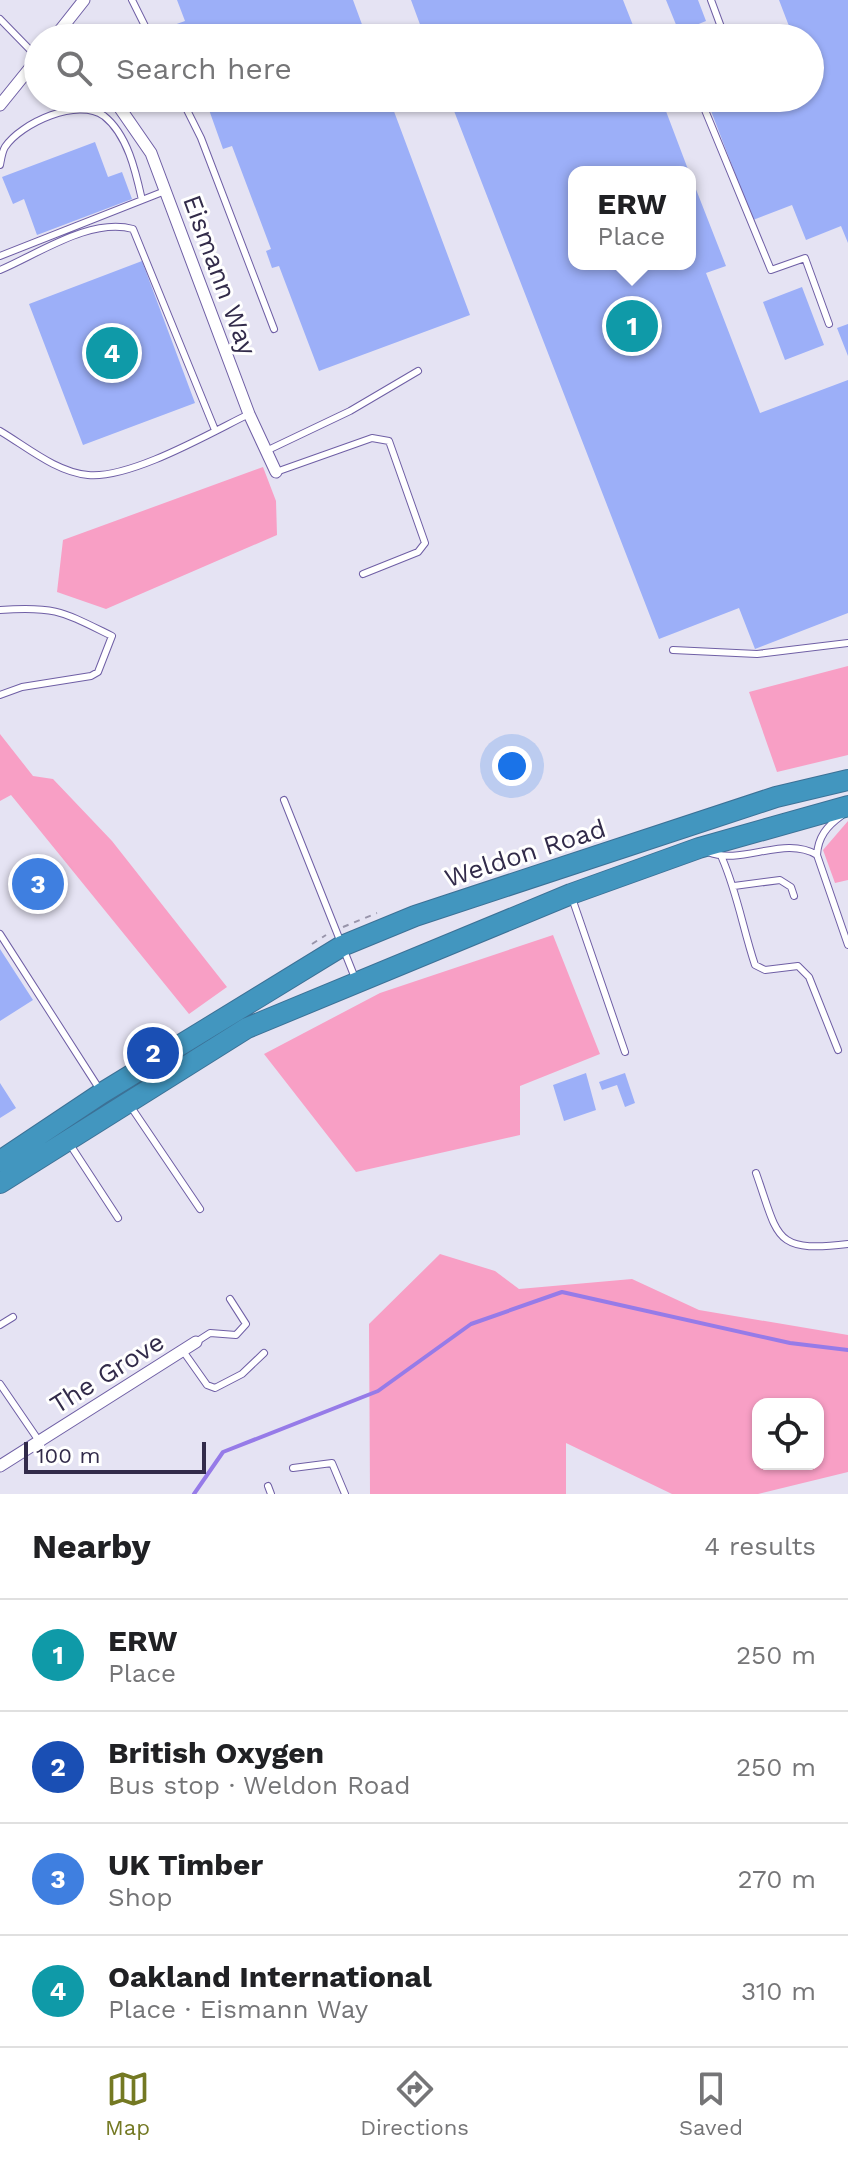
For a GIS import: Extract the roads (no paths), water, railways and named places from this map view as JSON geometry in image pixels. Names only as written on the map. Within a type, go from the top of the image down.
[{"type":"highway","name":"Weldon Road","points":[[216,1034],[233,1011],[342,946],[415,916],[674,835],[776,797],[848,780]]},
{"type":"highway","name":"Weldon Road","points":[[216,1034],[247,1028],[356,981],[694,846],[848,806]]},
{"type":"highway","points":[[0,1161],[102,1093],[216,1034]]},
{"type":"highway","points":[[0,1183],[127,1101],[216,1034]]},
{"type":"street","points":[[65,24],[84,0]]},
{"type":"street","points":[[0,105],[24,75]]},
{"type":"street","name":"Eismann Way","points":[[123,112],[151,153],[249,414],[276,472]]},
{"type":"street","name":"The Grove","points":[[0,1466],[196,1342]]},
{"type":"lane","points":[[132,0],[144,24]]},
{"type":"lane","points":[[711,0],[720,24]]},
{"type":"lane","points":[[0,19],[24,44]]},
{"type":"lane","points":[[0,165],[4,149],[21,131],[68,112]]},
{"type":"lane","points":[[96,112],[103,115],[120,136],[142,200]]},
{"type":"lane","points":[[188,112],[201,138],[274,329]]},
{"type":"lane","points":[[706,112],[771,270],[805,258],[829,324]]},
{"type":"lane","points":[[0,256],[165,191]]},
{"type":"lane","points":[[0,270],[81,234],[110,227],[133,229],[215,430]]},
{"type":"lane","points":[[266,451],[350,411],[418,371]]},
{"type":"lane","points":[[0,431],[50,461],[88,475],[149,461],[249,414]]},
{"type":"lane","points":[[276,472],[372,438],[389,441],[425,543],[418,552],[363,574]]},
{"type":"lane","points":[[0,610],[41,607],[57,610],[112,636],[98,672],[91,676],[22,687],[0,695]]},
{"type":"lane","points":[[673,650],[757,654],[848,643]]},
{"type":"lane","points":[[284,800],[356,981]]},
{"type":"lane","points":[[848,812],[831,823],[818,842],[817,855],[848,945]]},
{"type":"lane","points":[[694,846],[722,858],[796,847],[817,855]]},
{"type":"lane","points":[[722,858],[734,886],[738,913],[755,965],[765,970],[798,966],[809,977],[838,1050]]},
{"type":"lane","points":[[734,886],[780,880],[791,887],[794,896]]},
{"type":"lane","points":[[571,894],[625,1052]]},
{"type":"lane","points":[[0,934],[102,1093]]},
{"type":"lane","points":[[127,1101],[200,1209]]},
{"type":"lane","points":[[67,1140],[118,1218]]},
{"type":"lane","points":[[756,1173],[778,1232],[789,1245],[814,1248],[848,1244]]},
{"type":"lane","points":[[196,1342],[210,1333],[236,1335],[246,1324],[230,1299]]},
{"type":"lane","points":[[0,1325],[13,1317]]},
{"type":"lane","points":[[183,1351],[207,1385],[215,1388],[242,1374],[264,1353]]},
{"type":"lane","points":[[0,1384],[39,1441]]},
{"type":"lane","points":[[293,1468],[332,1463],[345,1494]]},
{"type":"lane","points":[[268,1486],[271,1494]]},
{"type":"waterway","points":[[194,1494],[223,1452],[378,1391],[471,1324],[562,1292],[790,1343],[848,1350]]},
{"type":"place","name":"ERW","points":[[632,326]]},
{"type":"place","name":"Oakland International","points":[[112,353]]},
{"type":"place","name":"UK Timber","points":[[38,884]]},
{"type":"place","name":"British Oxygen","points":[[153,1053]]}]
